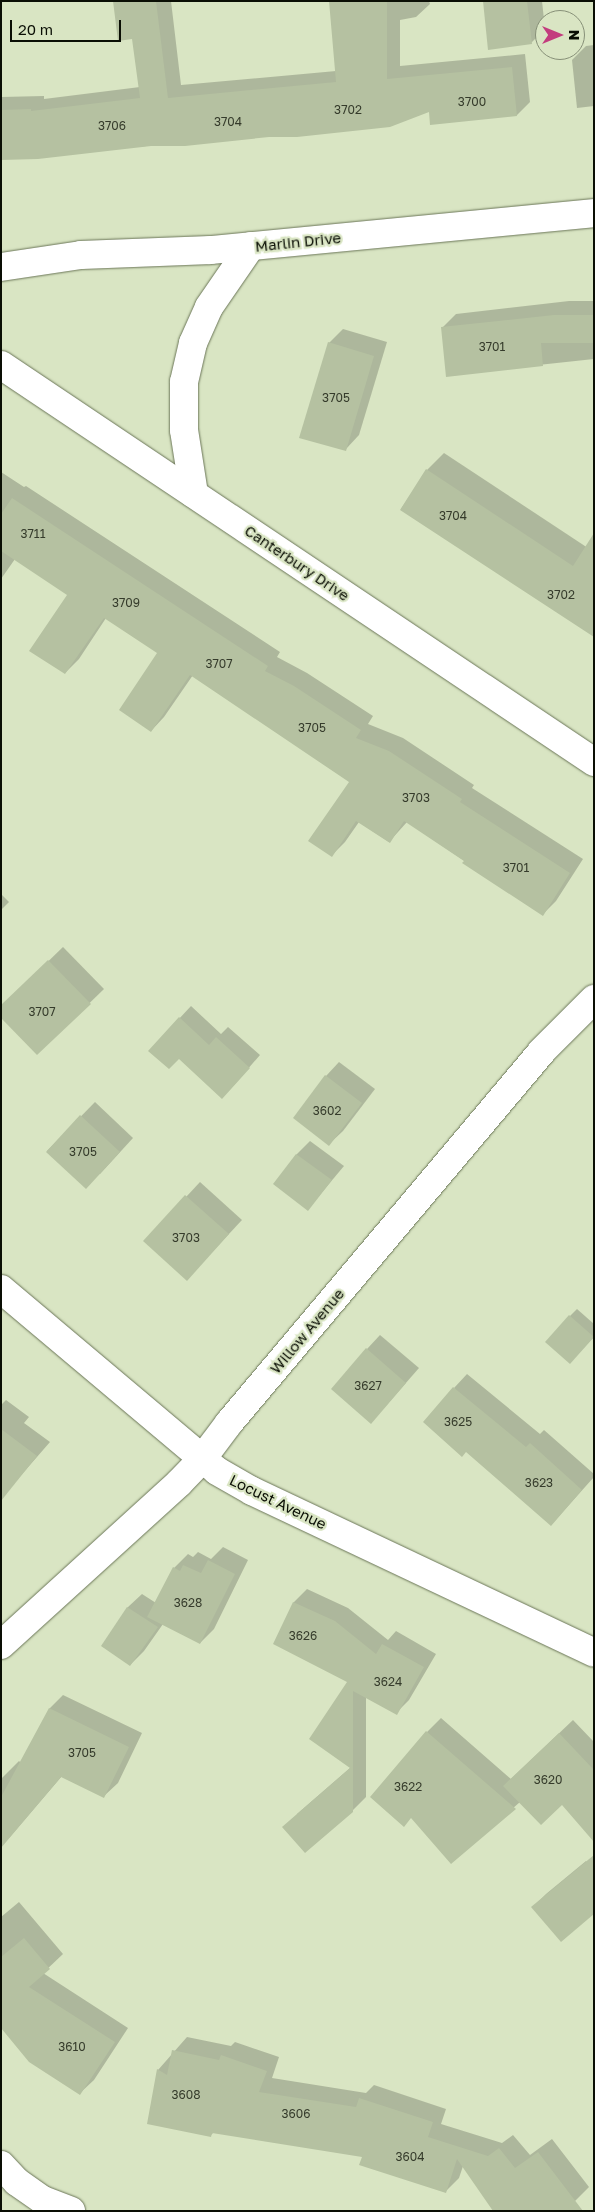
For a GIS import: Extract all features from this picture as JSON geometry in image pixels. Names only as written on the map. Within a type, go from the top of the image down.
[{"type":"street","name":"Marlin Drive","points":[[1,267],[82,255],[212,250],[594,213]]},
{"type":"street","points":[[194,494],[184,430],[184,382],[193,343],[209,307],[251,246]]},
{"type":"street","name":"Canterbury Drive","points":[[1,365],[594,762]]},
{"type":"street","name":"Willow Avenue","points":[[1,1645],[179,1483],[202,1459],[229,1423],[541,1052],[594,999]]},
{"type":"street","name":"Locust Avenue","points":[[1,1289],[217,1471],[252,1491],[594,1653]]},
{"type":"street","points":[[1,2165],[17,2182],[43,2200],[71,2211]]},
{"type":"building","points":[[113,1],[156,1],[168,98],[336,82],[329,1],[387,1],[387,79],[512,67],[517,116],[430,125],[429,112],[390,127],[185,146],[151,146],[38,159],[1,160],[1,110],[31,109],[31,111],[140,98],[132,39],[118,41]]},
{"type":"building","points":[[483,1],[527,1],[532,44],[488,50]]},
{"type":"building","points":[[554,315],[594,315],[594,343],[541,343],[543,366],[446,377],[441,327]]},
{"type":"building","points":[[328,342],[374,356],[346,451],[299,438]]},
{"type":"building","points":[[426,469],[573,566],[594,533],[594,637],[400,510]]},
{"type":"building","points":[[12,498],[268,666],[265,671],[294,686],[361,730],[356,738],[389,751],[462,799],[460,802],[570,873],[543,916],[462,863],[464,861],[404,821],[390,843],[356,821],[332,857],[308,841],[349,782],[190,675],[151,732],[119,710],[157,653],[104,618],[65,674],[29,651],[67,595],[1,551],[1,514]]},
{"type":"building","points":[[48,960],[91,1004],[37,1055],[1,1018],[1,1005]]},
{"type":"building","points":[[179,1017],[209,1045],[216,1037],[250,1068],[222,1099],[179,1059],[169,1069],[148,1051]]},
{"type":"building","points":[[325,1075],[362,1103],[329,1146],[293,1118]]},
{"type":"building","points":[[80,1115],[120,1152],[86,1189],[46,1152]]},
{"type":"building","points":[[296,1154],[332,1180],[308,1211],[273,1184]]},
{"type":"building","points":[[185,1195],[229,1234],[187,1281],[143,1241]]},
{"type":"building","points":[[569,1315],[594,1337],[570,1364],[545,1342]]},
{"type":"building","points":[[366,1348],[406,1383],[371,1424],[331,1389]]},
{"type":"building","points":[[453,1387],[526,1447],[530,1443],[582,1490],[551,1526],[466,1452],[462,1457],[423,1422]]},
{"type":"building","points":[[1,1429],[37,1456],[1,1501]]},
{"type":"building","points":[[208,1560],[235,1574],[200,1644],[147,1617],[173,1567],[180,1571],[183,1565],[201,1573]]},
{"type":"building","points":[[293,1602],[335,1621],[376,1654],[382,1644],[424,1667],[397,1715],[353,1691],[353,1812],[305,1853],[282,1827],[350,1768],[309,1739],[347,1682],[273,1644]]},
{"type":"building","points":[[127,1607],[158,1627],[130,1666],[101,1646]]},
{"type":"building","points":[[49,1708],[129,1747],[104,1798],[61,1777],[1,1848],[1,1797]]},
{"type":"building","points":[[426,1731],[516,1809],[451,1864],[411,1818],[404,1827],[370,1797]]},
{"type":"building","points":[[559,1733],[594,1770],[594,1842],[562,1805],[541,1825],[503,1786]]},
{"type":"building","points":[[594,1855],[594,1914],[561,1942],[531,1907]]},
{"type":"building","points":[[24,1938],[50,1969],[29,1987],[115,2042],[80,2095],[29,2062],[1,2028],[1,1957]]},
{"type":"building","points":[[172,2050],[219,2060],[221,2055],[267,2071],[259,2092],[356,2107],[359,2098],[433,2122],[428,2137],[488,2156],[499,2148],[515,2168],[538,2152],[583,2211],[493,2211],[457,2159],[446,2193],[359,2165],[362,2157],[212,2133],[211,2137],[147,2124],[157,2069],[167,2075]]}]
